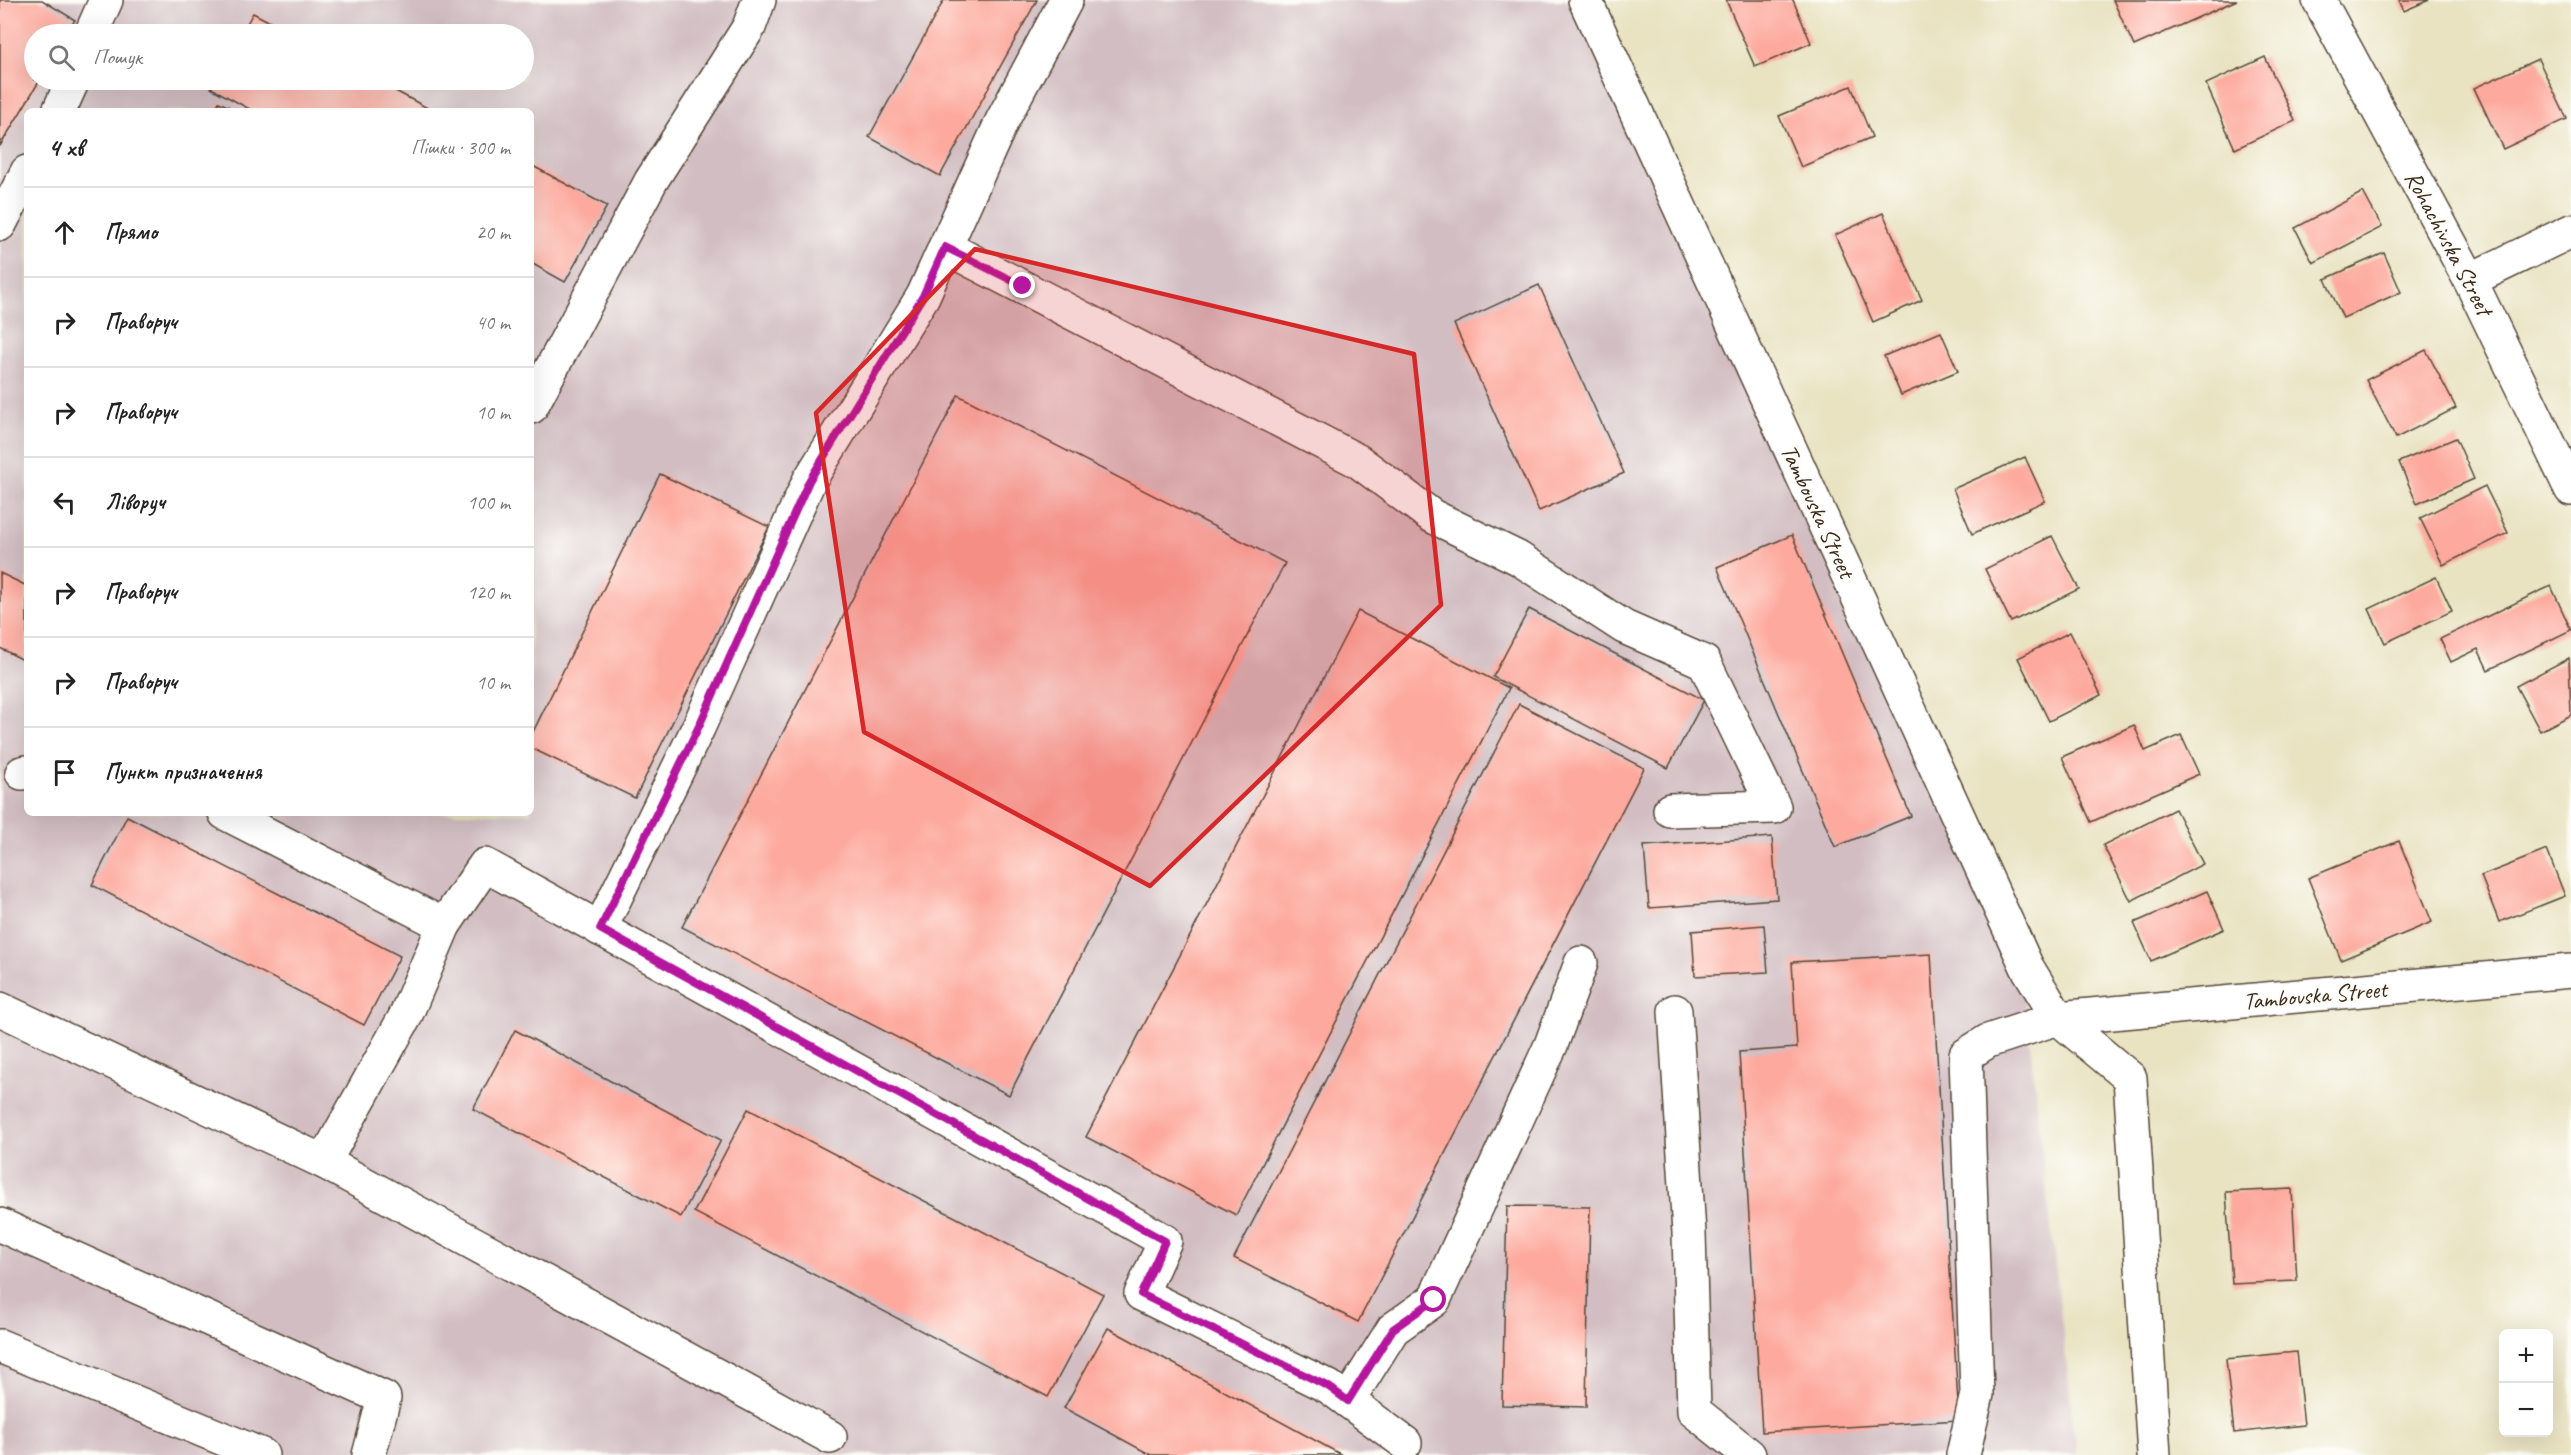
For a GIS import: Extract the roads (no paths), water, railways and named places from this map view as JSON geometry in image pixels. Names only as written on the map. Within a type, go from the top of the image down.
[{"type":"street","points":[[96,24],[106,0]]},
{"type":"street","points":[[534,401],[651,182],[749,27],[759,0]]},
{"type":"street","points":[[600,929],[699,726],[809,481],[923,296],[1002,120],[1066,0]]},
{"type":"street","name":"Tambovska Street","points":[[1585,0],[2027,967],[2058,1018],[2130,1078],[2154,1455]]},
{"type":"street","name":"Rohachivska Street","points":[[2319,0],[2470,280],[2571,489]]},
{"type":"street","points":[[60,108],[68,90]]},
{"type":"street","points":[[0,224],[24,178]]},
{"type":"street","points":[[2470,280],[2571,231]]},
{"type":"street","points":[[945,247],[1358,461],[1432,516],[1518,558],[1624,627],[1704,662],[1774,807],[1670,810]]},
{"type":"street","points":[[231,816],[444,925]]},
{"type":"street","points":[[324,1162],[405,1017],[444,925],[485,865],[1165,1241],[1141,1294],[1329,1387],[1406,1443]]},
{"type":"street","points":[[1348,1401],[1393,1329],[1434,1300],[1551,1045],[1581,963]]},
{"type":"street","name":"Tambovska Street","points":[[2058,1018],[2571,971]]},
{"type":"street","points":[[0,1010],[324,1162],[830,1437]]},
{"type":"street","points":[[1675,1011],[1689,1233],[1694,1410],[1749,1455]]},
{"type":"street","points":[[1963,1455],[1977,1394],[1966,1055],[1988,1041],[2058,1018]]},
{"type":"street","points":[[0,1224],[384,1398],[369,1455]]},
{"type":"street","points":[[0,1346],[262,1455]]}]
